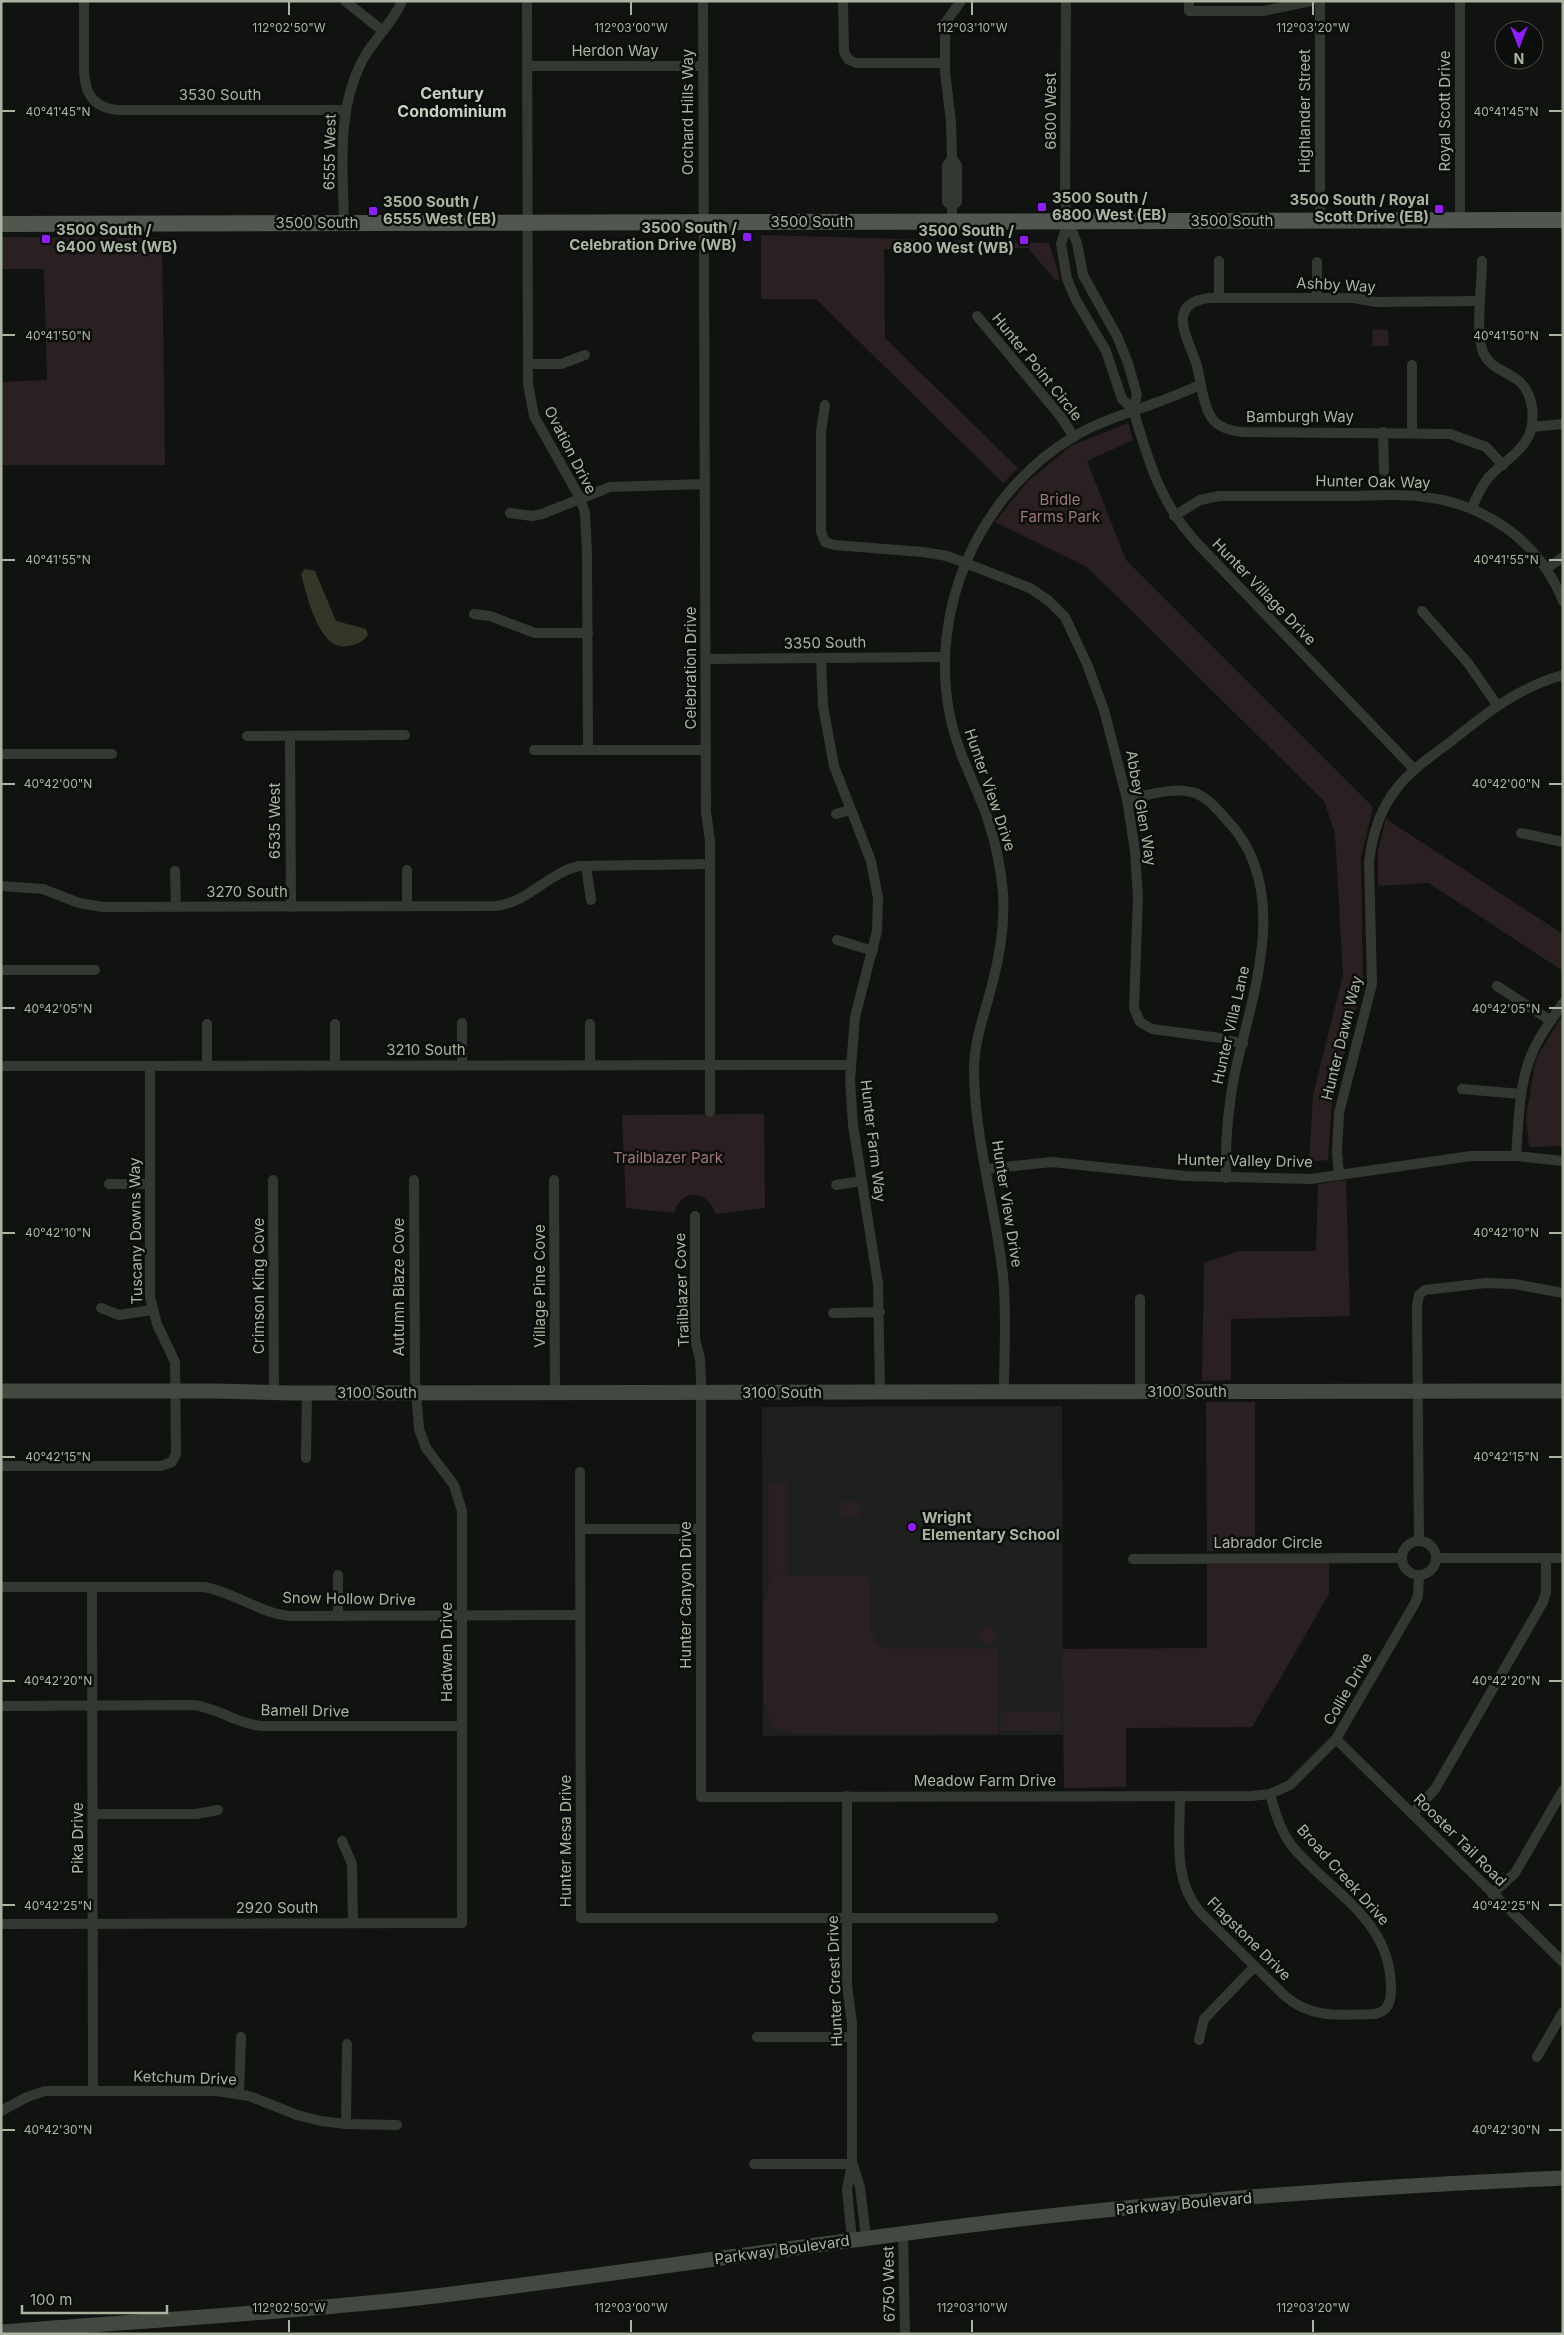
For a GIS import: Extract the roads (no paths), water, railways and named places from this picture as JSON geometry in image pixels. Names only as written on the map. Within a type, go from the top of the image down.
[{"type":"main road","name":"3500 South","points":[[1,224],[704,222],[952,214],[1068,222],[1563,220]]},
{"type":"main road","name":"3100 South","points":[[1,1391],[177,1390],[274,1393],[1563,1392]]},
{"type":"main road","name":"Parkway Boulevard","points":[[1,2332],[412,2298],[903,2233],[1059,2215],[1420,2185],[1563,2178]]},
{"type":"street","name":"3530 South","points":[[84,1],[85,83],[91,97],[108,108],[118,110],[345,110]]},
{"type":"street","points":[[345,1],[383,31]]},
{"type":"street","name":"6555 West","points":[[344,223],[345,110],[362,60],[402,1]]},
{"type":"street","name":"Ovation Drive","points":[[528,1],[529,398],[534,416],[580,498],[585,513],[587,531],[588,750]]},
{"type":"street","name":"Orchard Hills Way","points":[[703,1],[704,222]]},
{"type":"street","points":[[843,1],[843,50],[849,60],[856,63],[945,63]]},
{"type":"street","points":[[952,214],[947,202],[947,166],[952,158],[951,122],[945,63],[945,23],[960,1]]},
{"type":"street","name":"6800 West","points":[[1066,1],[1066,199],[1068,222]]},
{"type":"street","points":[[1189,6],[1263,11],[1311,1]]},
{"type":"street","name":"Highlander Street","points":[[1320,1],[1320,221]]},
{"type":"street","name":"Royal Scott Drive","points":[[1460,1],[1460,221]]},
{"type":"street","name":"Herdon Way","points":[[528,66],[703,66]]},
{"type":"street","name":"Celebration Drive","points":[[704,222],[706,812],[710,864],[710,1112]]},
{"type":"street","name":"Hunter Village Drive","points":[[1068,222],[1060,244],[1067,278],[1076,300],[1106,351],[1122,400],[1133,409],[1156,481],[1174,516],[1197,543],[1414,770]]},
{"type":"street","name":"Hunter Village Drive","points":[[1068,222],[1077,243],[1083,275],[1125,355],[1138,395],[1133,409]]},
{"type":"street","points":[[1219,261],[1219,298]]},
{"type":"street","points":[[1472,508],[1484,484],[1523,444],[1532,427],[1532,409],[1526,388],[1517,378],[1493,365],[1484,354],[1481,343],[1480,301],[1482,261]]},
{"type":"street","points":[[1317,262],[1317,298]]},
{"type":"street","name":"Ashby Way","points":[[1191,305],[1200,300],[1219,298],[1357,298],[1376,302],[1480,301]]},
{"type":"street","name":"Bamburgh Way","points":[[1191,305],[1184,316],[1183,330],[1196,361],[1211,416],[1217,423],[1231,431],[1450,434],[1471,440],[1489,449],[1503,465]]},
{"type":"street","name":"Hunter Point Circle","points":[[978,316],[1061,417],[1074,437]]},
{"type":"street","points":[[528,364],[561,364],[585,355]]},
{"type":"street","points":[[1412,365],[1412,432]]},
{"type":"street","name":"Hunter View Drive","points":[[1004,1392],[1003,1281],[975,1100],[974,1065],[981,1022],[999,956],[1003,896],[992,835],[962,759],[950,717],[945,657],[950,615],[965,563],[991,516],[1016,483],[1044,458],[1074,437],[1133,409],[1158,402],[1201,385]]},
{"type":"street","name":"Abbey Glen Way","points":[[825,405],[821,432],[821,532],[825,542],[834,546],[932,553],[965,563],[1030,588],[1049,600],[1065,617],[1087,664],[1104,710],[1127,799],[1137,883],[1138,941],[1133,1002],[1135,1013],[1144,1025],[1152,1029],[1220,1038],[1243,1044]]},
{"type":"street","points":[[1532,427],[1563,424]]},
{"type":"street","points":[[1384,432],[1384,471]]},
{"type":"street","points":[[510,513],[532,516],[542,514],[601,489],[619,486],[705,484]]},
{"type":"street","name":"Hunter Oak Way","points":[[1174,516],[1200,500],[1219,496],[1422,496],[1451,502],[1472,508],[1491,518],[1518,537],[1546,569],[1563,601]]},
{"type":"street","points":[[1546,569],[1563,557]]},
{"type":"street","points":[[1422,611],[1468,663],[1497,705]]},
{"type":"street","points":[[474,614],[490,616],[535,632],[588,633]]},
{"type":"street","name":"3350 South","points":[[706,659],[945,657]]},
{"type":"street","name":"Hunter Farm Way","points":[[820,658],[823,706],[829,743],[850,810],[876,879],[878,920],[873,951],[858,1001],[850,1065],[852,1111],[877,1274],[880,1312],[880,1392]]},
{"type":"street","name":"Hunter Dawn Way","points":[[1339,1175],[1337,1152],[1339,1113],[1372,984],[1374,968],[1369,874],[1372,843],[1378,822],[1389,800],[1414,770],[1497,705],[1532,686],[1563,675]]},
{"type":"street","points":[[247,736],[405,735]]},
{"type":"street","name":"6535 West","points":[[290,736],[291,907]]},
{"type":"street","points":[[534,750],[706,750]]},
{"type":"street","points":[[1,754],[112,754]]},
{"type":"street","name":"Hunter Villa Lane","points":[[1127,799],[1177,791],[1200,794],[1230,822],[1246,847],[1259,884],[1263,943],[1259,977],[1229,1110],[1226,1178]]},
{"type":"street","points":[[836,814],[850,810]]},
{"type":"street","points":[[1521,833],[1563,842]]},
{"type":"street","name":"3270 South","points":[[1,886],[43,889],[94,906],[496,906],[519,900],[560,872],[586,866],[710,864]]},
{"type":"street","points":[[586,866],[591,900]]},
{"type":"street","points":[[407,870],[408,906]]},
{"type":"street","points":[[175,871],[176,907]]},
{"type":"street","points":[[837,940],[873,951]]},
{"type":"street","points":[[1,970],[95,970]]},
{"type":"street","points":[[1497,986],[1551,1021]]},
{"type":"street","points":[[1516,1156],[1521,1094],[1530,1057],[1563,1003]]},
{"type":"street","points":[[462,1023],[462,1065]]},
{"type":"street","points":[[207,1024],[207,1066]]},
{"type":"street","points":[[335,1024],[335,1066]]},
{"type":"street","points":[[590,1024],[590,1065]]},
{"type":"street","name":"3210 South","points":[[1,1066],[850,1065]]},
{"type":"street","name":"Tuscany Downs Way","points":[[1,1466],[161,1466],[173,1460],[177,1448],[175,1362],[152,1310],[150,1290],[150,1066]]},
{"type":"street","points":[[1462,1089],[1521,1094]]},
{"type":"street","name":"Hunter Valley Drive","points":[[986,1169],[1052,1162],[1176,1176],[1311,1179],[1465,1156],[1516,1156],[1563,1161]]},
{"type":"street","name":"Crimson King Cove","points":[[273,1180],[274,1393]]},
{"type":"street","name":"Autumn Blaze Cove","points":[[414,1180],[416,1393]]},
{"type":"street","name":"Village Pine Cove","points":[[554,1180],[555,1393]]},
{"type":"street","points":[[836,1185],[862,1181]]},
{"type":"street","points":[[109,1184],[150,1184]]},
{"type":"street","name":"Trailblazer Cove","points":[[695,1216],[695,1339],[700,1362],[701,1393]]},
{"type":"street","points":[[1418,1541],[1417,1306],[1422,1292],[1432,1289],[1495,1283],[1563,1293]]},
{"type":"street","points":[[1140,1299],[1140,1392]]},
{"type":"street","points":[[101,1308],[119,1315],[152,1310]]},
{"type":"street","points":[[833,1313],[880,1312]]},
{"type":"street","points":[[306,1458],[307,1393]]},
{"type":"street","name":"Hadwen Drive","points":[[416,1393],[419,1429],[423,1442],[454,1486],[461,1505],[462,1923]]},
{"type":"street","name":"Hunter Canyon Drive","points":[[701,1393],[701,1797]]},
{"type":"street","name":"Hunter Mesa Drive","points":[[580,1472],[581,1918],[847,1918]]},
{"type":"street","points":[[580,1529],[701,1529]]},
{"type":"street","points":[[1418,1541],[1429,1544],[1436,1558],[1432,1568],[1419,1575],[1409,1571],[1402,1558],[1409,1544],[1418,1541]]},
{"type":"street","name":"Labrador Circle","points":[[1133,1559],[1402,1558]]},
{"type":"street","points":[[1436,1558],[1563,1558]]},
{"type":"street","points":[[1412,1814],[1435,1789],[1543,1602],[1546,1592],[1546,1558]]},
{"type":"street","points":[[338,1575],[338,1616]]},
{"type":"street","name":"Collie Drive","points":[[1270,1794],[1294,1781],[1336,1740],[1415,1602],[1418,1592],[1419,1575]]},
{"type":"street","name":"Snow Hollow Drive","points":[[1,1587],[204,1587],[277,1614],[338,1616],[580,1615]]},
{"type":"street","name":"Pika Drive","points":[[92,1587],[93,2090]]},
{"type":"street","name":"Bamell Drive","points":[[1,1706],[199,1706],[244,1723],[262,1726],[462,1726]]},
{"type":"street","name":"Rooster Tail Road","points":[[1336,1740],[1563,1962]]},
{"type":"street","points":[[1492,1894],[1517,1870],[1563,1790]]},
{"type":"street","name":"Meadow Farm Drive","points":[[701,1797],[1251,1796],[1270,1794]]},
{"type":"street","name":"Broad Creek Drive","points":[[1270,1794],[1280,1827],[1291,1845],[1363,1916],[1377,1933],[1386,1952],[1390,1967],[1390,2000],[1387,2007]]},
{"type":"street","name":"Hunter Crest Drive","points":[[847,1796],[847,1985],[852,2018],[852,2164],[847,2188],[859,2239]]},
{"type":"street","name":"Flagstone Drive","points":[[1180,1796],[1180,1872],[1185,1890],[1195,1906],[1284,1996],[1307,2010],[1325,2014],[1375,2014],[1387,2007]]},
{"type":"street","points":[[93,1814],[196,1814],[218,1810]]},
{"type":"street","points":[[342,1841],[352,1864],[353,1923]]},
{"type":"street","points":[[847,1918],[993,1918]]},
{"type":"street","name":"2920 South","points":[[1,1924],[462,1923]]},
{"type":"street","points":[[1198,2040],[1200,2027],[1207,2015],[1255,1966]]},
{"type":"street","points":[[1537,2057],[1563,2012]]},
{"type":"street","points":[[239,2094],[241,2037]]},
{"type":"street","points":[[758,2037],[852,2037]]},
{"type":"street","points":[[346,2124],[347,2044]]},
{"type":"street","name":"Ketchum Drive","points":[[1,2111],[39,2092],[93,2090],[216,2091],[239,2094],[308,2118],[346,2124],[397,2125]]},
{"type":"street","points":[[754,2164],[852,2164]]},
{"type":"street","name":"6750 West","points":[[903,2233],[905,2334]]},
{"type":"place","name":"3500 South / 6800 West (EB)","points":[[1042,207]]},
{"type":"place","name":"3500 South / Royal Scott Drive (EB)","points":[[1439,209]]},
{"type":"place","name":"3500 South / 6555 West (EB)","points":[[373,211]]},
{"type":"place","name":"3500 South / Celebration Drive (WB)","points":[[747,237]]},
{"type":"place","name":"3500 South / 6400 West (WB)","points":[[46,239]]},
{"type":"place","name":"3500 South / 6800 West (WB)","points":[[1024,240]]},
{"type":"place","name":"Wright Elementary School","points":[[912,1527]]},
{"type":"district","name":"Century Condominium","points":[[452,102]]},
{"type":"park label","name":"Bridle Farms Park","points":[[1060,508]]},
{"type":"park label","name":"Trailblazer Park","points":[[668,1158]]}]
